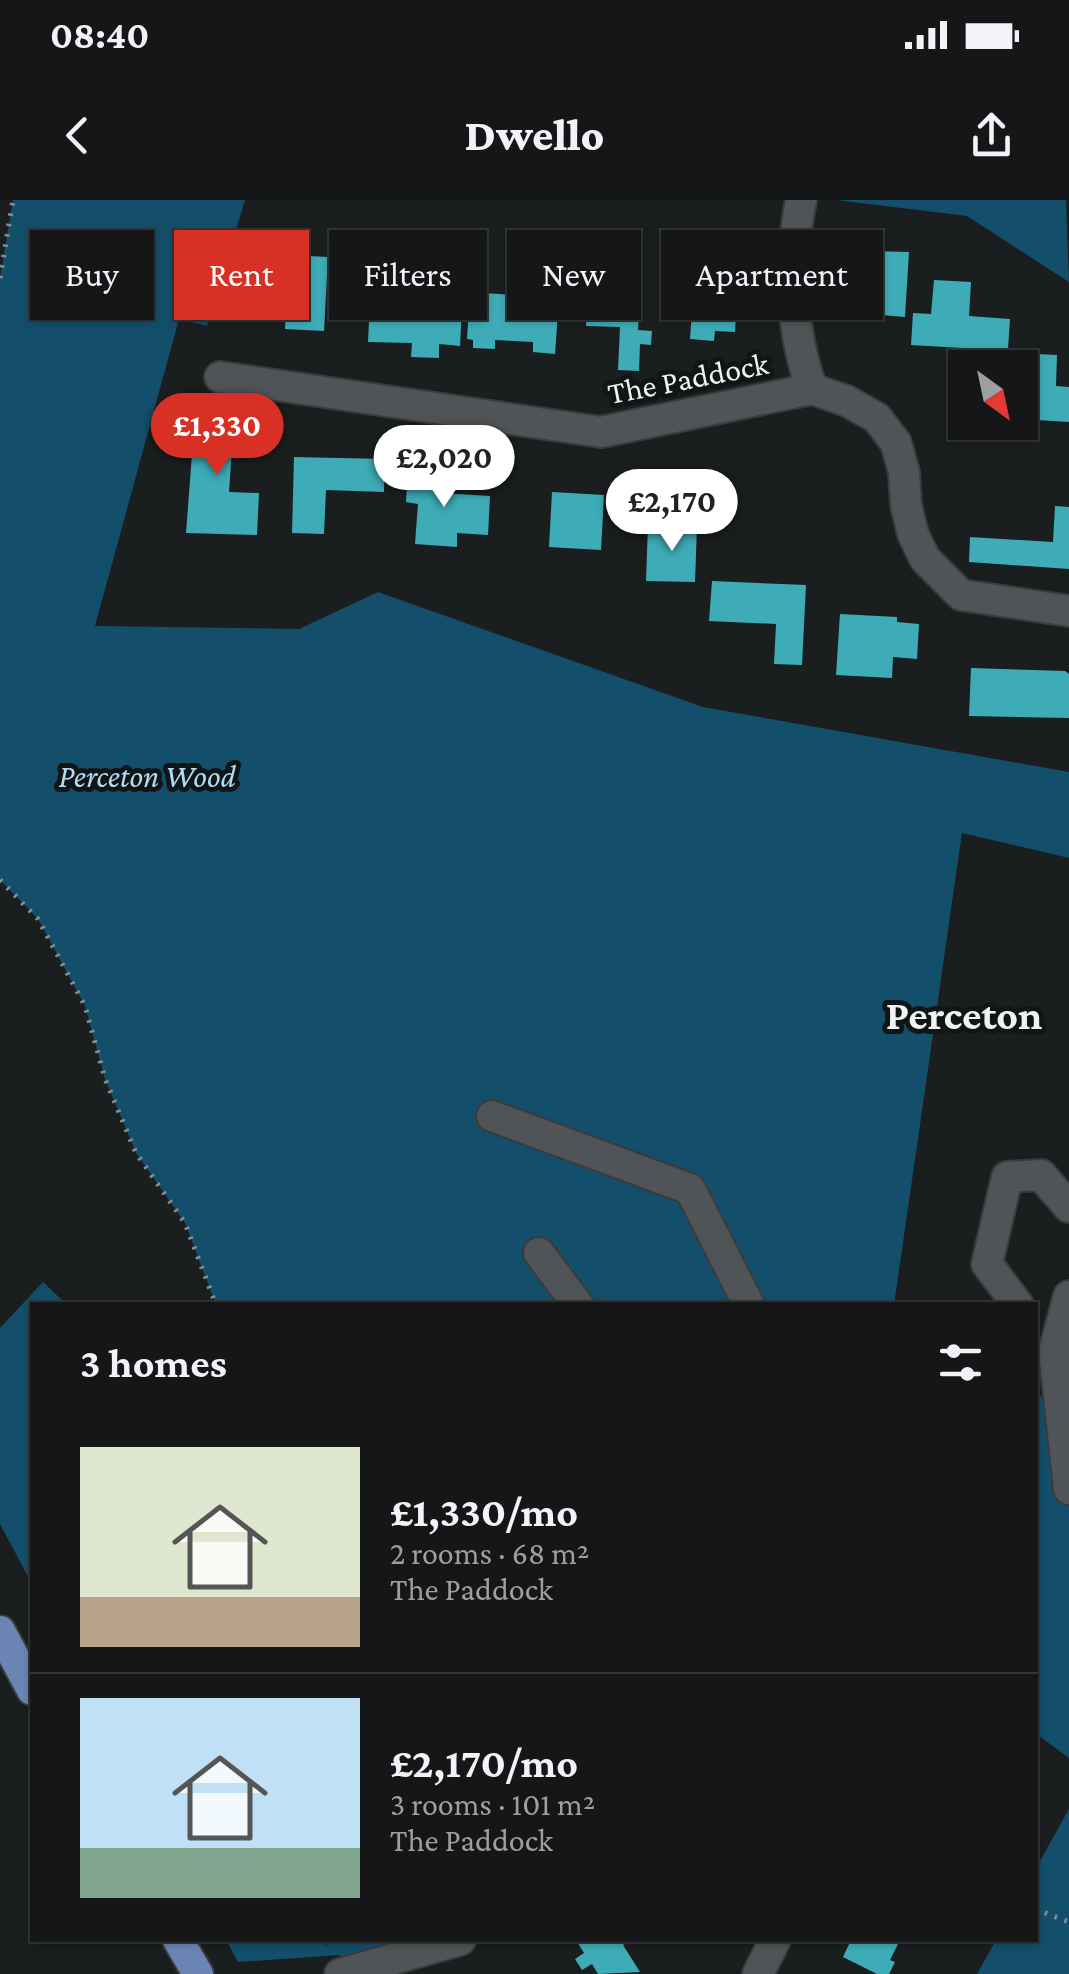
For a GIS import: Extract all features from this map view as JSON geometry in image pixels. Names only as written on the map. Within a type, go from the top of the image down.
[{"type":"main road","points":[[0,1632],[30,1686]]},
{"type":"main road","points":[[179,1942],[198,1974]]},
{"type":"street","name":"The Paddock","points":[[800,200],[792,275],[800,350],[812,389]]},
{"type":"street","name":"The Paddock","points":[[220,377],[600,432],[812,389],[848,401],[877,418],[896,443],[913,534],[926,559],[961,594],[1069,611]]},
{"type":"street","points":[[492,1116],[690,1188],[747,1302]]},
{"type":"street","points":[[1016,1302],[987,1264],[1007,1177],[1041,1174],[1069,1207]]},
{"type":"street","points":[[539,1253],[576,1302]]},
{"type":"street","points":[[1069,1296],[1045,1351],[1069,1490]]},
{"type":"street","points":[[340,1974],[453,1942]]},
{"type":"street","points":[[758,1974],[774,1942]]},
{"type":"path","points":[[0,278],[13,200]]},
{"type":"path","points":[[0,880],[38,919],[85,1006],[105,1079],[136,1153],[185,1223],[215,1302]]},
{"type":"path","points":[[1038,1910],[1069,1922]]},
{"type":"green space","name":"Perceton Wood","points":[[13,200],[245,200],[236,230],[174,230],[174,320],[179,320],[95,626],[299,629],[378,592],[703,707],[1069,772],[1069,858],[962,833],[894,1302],[215,1302],[185,1223],[136,1153],[105,1079],[85,1006],[38,919],[0,880],[0,278]]},
{"type":"green space","points":[[836,200],[1066,200],[1069,282],[967,216]]},
{"type":"green space","points":[[183,320],[209,320],[207,326]]},
{"type":"green space","points":[[43,1282],[64,1302],[30,1302],[30,1580],[0,1524],[0,1328]]},
{"type":"green space","points":[[1038,1396],[1069,1398],[1069,1758],[1038,1735]]},
{"type":"green space","points":[[1069,1809],[1069,1974],[977,1974],[995,1942],[1038,1942],[1038,1865]]},
{"type":"green space","points":[[227,1942],[321,1942],[328,1947],[324,1942],[449,1942],[347,1960],[339,1955],[238,1962]]},
{"type":"building","points":[[883,251],[909,252],[905,317],[883,315]]},
{"type":"building","points":[[309,256],[328,257],[324,331],[285,329],[285,320],[309,320]]},
{"type":"building","points":[[934,280],[971,282],[969,316],[1010,319],[1008,349],[911,345],[913,313],[931,314]]},
{"type":"building","points":[[487,293],[507,294],[507,320],[557,320],[555,354],[533,352],[533,342],[495,340],[495,349],[473,348],[473,340],[467,339],[468,320],[487,320]]},
{"type":"building","points":[[369,320],[461,320],[460,346],[439,344],[439,358],[411,357],[412,343],[368,342]]},
{"type":"building","points":[[586,320],[638,320],[638,330],[652,331],[651,345],[640,344],[639,371],[618,370],[620,327],[586,326]]},
{"type":"building","points":[[691,320],[736,320],[735,332],[715,331],[714,341],[690,339]]},
{"type":"building","points":[[1038,354],[1057,355],[1056,386],[1069,387],[1069,422],[1038,420]]},
{"type":"building","points":[[196,402],[235,405],[229,492],[259,493],[257,535],[186,533]]},
{"type":"building","points":[[294,457],[385,459],[384,492],[326,490],[324,534],[292,533]]},
{"type":"building","points":[[408,468],[443,471],[442,493],[490,496],[488,535],[457,533],[457,547],[415,544],[418,504],[406,502]]},
{"type":"building","points":[[552,492],[604,495],[601,550],[549,547]]},
{"type":"building","points":[[1055,506],[1069,507],[1069,569],[969,562],[970,537],[1053,542]]},
{"type":"building","points":[[648,525],[697,526],[695,582],[646,581]]},
{"type":"building","points":[[712,581],[806,585],[802,665],[774,664],[776,624],[709,621]]},
{"type":"building","points":[[840,614],[897,617],[897,622],[919,624],[917,659],[893,657],[892,678],[836,675]]},
{"type":"building","points":[[971,668],[1065,671],[1069,674],[1069,718],[969,716]]},
{"type":"building","points":[[577,1942],[628,1942],[623,1945],[640,1972],[598,1974],[592,1964],[582,1970],[575,1959],[584,1953]]},
{"type":"building","points":[[850,1942],[899,1942],[890,1960],[895,1962],[889,1974],[877,1974],[843,1957]]},
{"type":"district","name":"Perceton","points":[[964,1014]]}]
